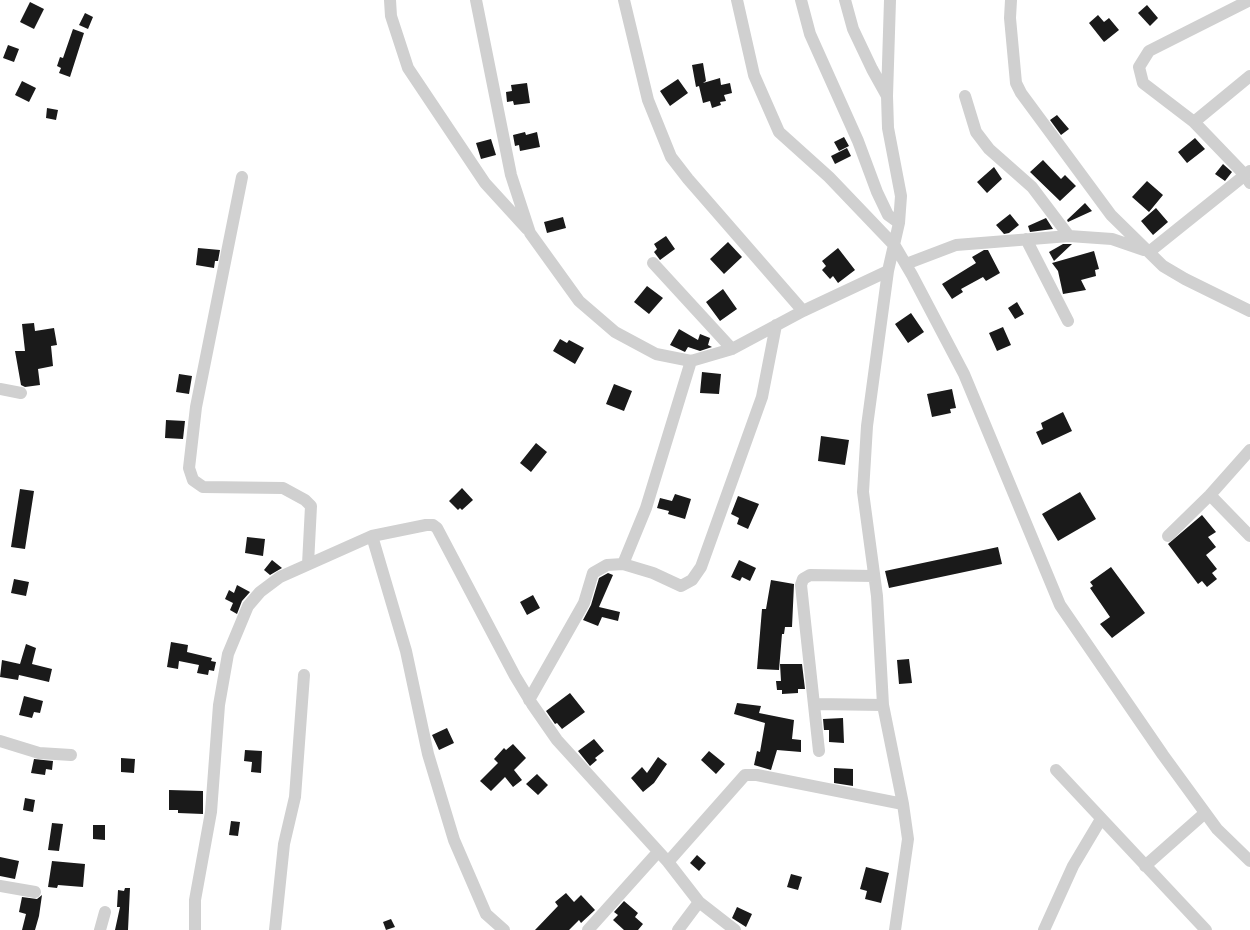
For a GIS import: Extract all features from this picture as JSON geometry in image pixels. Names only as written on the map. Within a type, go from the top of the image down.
[{"type":"street","points":[[390,0],[391,16],[408,68],[485,183],[530,233],[579,301],[615,332],[656,354],[691,361],[732,349],[803,311],[888,271]]},
{"type":"street","points":[[476,0],[511,175],[530,233]]},
{"type":"street","points":[[624,0],[648,100],[672,157],[688,179],[803,311]]},
{"type":"street","points":[[737,0],[754,75],[779,132],[829,177],[895,246],[964,374],[1060,605],[1163,755],[1205,813],[1217,829],[1248,858],[1250,871]]},
{"type":"street","points":[[801,0],[810,34],[858,141],[877,192],[888,215],[899,223]]},
{"type":"street","points":[[845,0],[853,29],[887,96]]},
{"type":"street","points":[[890,0],[887,96],[888,128],[901,196],[899,223],[895,246],[888,271],[868,426],[863,492],[874,576],[883,705],[903,804],[908,839],[895,930]]},
{"type":"street","points":[[1011,0],[1010,18],[1016,83],[1020,93],[1111,215],[1163,266],[1250,311]]},
{"type":"street","points":[[1149,252],[1248,176],[1194,122],[1142,83],[1139,67],[1150,51],[1250,0]]},
{"type":"street","points":[[1194,122],[1250,76]]},
{"type":"street","points":[[965,96],[976,132],[989,149],[1032,187],[1069,236]]},
{"type":"street","points":[[242,178],[196,407],[189,468],[193,480],[203,487],[283,488],[305,500],[311,506],[308,564]]},
{"type":"street","points":[[906,264],[956,245],[1069,236],[1112,239],[1149,252]]},
{"type":"street","points":[[1026,239],[1068,321]]},
{"type":"street","points":[[653,263],[732,349]]},
{"type":"street","points":[[529,700],[584,603],[593,573],[607,565],[623,564],[653,573],[681,586],[692,580],[701,567],[762,398],[776,325]]},
{"type":"street","points":[[623,564],[646,508],[691,361]]},
{"type":"street","points":[[0,389],[21,392]]},
{"type":"street","points":[[1168,536],[1210,495],[1250,450]]},
{"type":"street","points":[[1210,495],[1250,536]]},
{"type":"street","points":[[195,930],[196,900],[211,812],[219,705],[228,654],[248,606],[260,592],[280,577],[308,564],[372,536],[426,525],[433,525],[437,528],[529,700],[566,752],[668,862],[699,902],[735,930]]},
{"type":"street","points":[[372,536],[406,650],[428,754],[454,840],[486,914],[489,930]]},
{"type":"street","points":[[819,751],[801,585],[803,579],[810,576],[874,576]]},
{"type":"street","points":[[275,930],[284,844],[295,798],[304,675]]},
{"type":"street","points":[[814,704],[883,705]]},
{"type":"street","points":[[0,741],[38,753],[72,754]]},
{"type":"street","points":[[1056,770],[1206,930]]},
{"type":"street","points":[[668,862],[745,774],[903,804]]},
{"type":"street","points":[[1145,866],[1205,813]]},
{"type":"street","points":[[1044,930],[1073,866],[1101,819]]},
{"type":"street","points":[[588,930],[658,852]]},
{"type":"street","points":[[0,886],[35,892]]},
{"type":"street","points":[[678,930],[699,902]]},
{"type":"street","points":[[100,930],[105,912]]},
{"type":"street","points":[[486,914],[504,930]]},
{"type":"building","points":[[30,2],[44,9],[34,29],[20,22]]},
{"type":"building","points":[[1147,5],[1158,18],[1150,26],[1138,13]]},
{"type":"building","points":[[85,13],[93,17],[88,29],[79,25]]},
{"type":"building","points":[[1098,15],[1104,22],[1109,18],[1119,30],[1104,42],[1089,23]]},
{"type":"building","points":[[73,29],[84,33],[70,77],[59,73],[61,68],[57,66],[60,57],[63,58]]},
{"type":"building","points":[[8,45],[19,49],[14,62],[3,58]]},
{"type":"building","points":[[703,63],[706,81],[703,83],[720,78],[721,85],[730,83],[732,93],[724,95],[726,101],[720,102],[721,105],[712,108],[710,101],[703,103],[699,86],[696,87],[692,65]]},
{"type":"building","points":[[678,79],[688,93],[670,106],[660,91]]},
{"type":"building","points":[[22,81],[36,88],[29,102],[15,95]]},
{"type":"building","points":[[527,83],[530,103],[514,105],[513,101],[507,102],[506,92],[512,91],[511,85]]},
{"type":"building","points":[[47,108],[58,110],[56,120],[46,118]]},
{"type":"building","points":[[1057,115],[1069,129],[1061,135],[1050,120]]},
{"type":"building","points":[[525,132],[526,135],[537,132],[540,147],[520,151],[519,145],[515,146],[513,135]]},
{"type":"building","points":[[844,137],[849,146],[839,151],[834,142]]},
{"type":"building","points":[[1195,138],[1205,149],[1187,163],[1178,152]]},
{"type":"building","points":[[491,139],[496,155],[481,159],[476,143]]},
{"type":"building","points":[[847,148],[851,156],[835,164],[831,156]]},
{"type":"building","points":[[1043,160],[1061,179],[1065,175],[1076,186],[1060,201],[1030,172]]},
{"type":"building","points":[[1223,164],[1232,172],[1225,181],[1215,174]]},
{"type":"building","points":[[994,167],[1002,179],[987,193],[977,182]]},
{"type":"building","points":[[1147,181],[1163,195],[1149,212],[1132,197]]},
{"type":"building","points":[[1085,203],[1092,211],[1068,222],[1067,220]]},
{"type":"building","points":[[1156,208],[1168,222],[1153,235],[1141,221]]},
{"type":"building","points":[[1010,214],[1019,225],[1009,233],[1004,234],[996,225]]},
{"type":"building","points":[[563,217],[566,228],[547,233],[544,222]]},
{"type":"building","points":[[1046,218],[1053,229],[1030,232],[1028,226]]},
{"type":"building","points":[[666,236],[675,249],[660,260],[654,252],[657,249],[654,244]]},
{"type":"building","points":[[728,242],[742,257],[724,274],[710,259]]},
{"type":"building","points":[[1063,244],[1072,244],[1054,261],[1049,252]]},
{"type":"building","points":[[198,248],[220,250],[218,261],[215,261],[214,268],[196,265]]},
{"type":"building","points":[[838,248],[855,270],[838,283],[833,276],[830,279],[822,270],[826,266],[822,261]]},
{"type":"building","points":[[984,250],[988,250],[1000,273],[986,281],[983,277],[961,289],[963,292],[952,299],[942,284],[976,263],[972,257]]},
{"type":"building","points":[[1094,251],[1099,269],[1095,270],[1096,276],[1081,280],[1086,290],[1063,294],[1058,271],[1052,263]]},
{"type":"building","points":[[647,286],[663,298],[649,314],[634,302]]},
{"type":"building","points":[[723,289],[737,309],[720,321],[706,302]]},
{"type":"building","points":[[1017,302],[1024,314],[1015,319],[1008,308]]},
{"type":"building","points":[[911,313],[924,332],[908,343],[895,324]]},
{"type":"building","points":[[34,323],[35,331],[54,328],[57,345],[51,346],[53,366],[38,369],[40,385],[25,387],[21,385],[15,351],[25,351],[22,324]]},
{"type":"building","points":[[1003,327],[1011,345],[997,351],[989,333]]},
{"type":"building","points":[[679,329],[698,340],[700,334],[710,338],[708,345],[712,347],[700,351],[688,347],[685,352],[670,345]]},
{"type":"building","points":[[560,339],[567,343],[569,340],[584,348],[575,364],[553,351]]},
{"type":"building","points":[[702,372],[721,374],[719,394],[700,393]]},
{"type":"building","points":[[179,374],[192,376],[189,394],[176,392]]},
{"type":"building","points":[[614,384],[632,391],[624,411],[606,404]]},
{"type":"building","points":[[952,389],[956,408],[950,409],[951,413],[932,417],[927,394]]},
{"type":"building","points":[[1063,412],[1072,431],[1042,445],[1036,432],[1043,429],[1041,423]]},
{"type":"building","points":[[166,420],[185,421],[183,439],[165,438]]},
{"type":"building","points":[[821,436],[849,440],[845,465],[818,461]]},
{"type":"building","points":[[536,443],[547,452],[531,472],[520,463]]},
{"type":"building","points":[[462,488],[473,500],[462,510],[460,508],[458,510],[449,501]]},
{"type":"building","points":[[20,489],[34,491],[25,549],[11,547]]},
{"type":"building","points":[[1080,492],[1096,519],[1058,541],[1042,514]]},
{"type":"building","points":[[675,494],[691,499],[685,519],[668,514],[669,511],[657,508],[660,498],[672,501]]},
{"type":"building","points":[[738,496],[759,504],[748,529],[737,524],[739,518],[731,514]]},
{"type":"building","points":[[1202,515],[1216,532],[1208,537],[1216,547],[1206,555],[1217,569],[1212,573],[1217,579],[1207,587],[1202,581],[1198,584],[1168,544]]},
{"type":"building","points":[[247,537],[265,539],[263,556],[245,553]]},
{"type":"building","points":[[998,547],[1002,564],[889,588],[885,571]]},
{"type":"building","points":[[272,560],[282,568],[270,575],[264,570]]},
{"type":"building","points":[[739,560],[756,568],[750,581],[742,577],[740,581],[731,577]]},
{"type":"building","points":[[1111,567],[1145,613],[1112,638],[1100,624],[1110,617],[1090,588],[1093,586],[1090,582]]},
{"type":"building","points":[[608,573],[613,575],[599,607],[620,612],[618,621],[602,617],[598,626],[583,620],[591,605],[599,578]]},
{"type":"building","points":[[14,579],[29,582],[26,596],[11,593]]},
{"type":"building","points":[[771,580],[794,584],[792,627],[785,627],[784,634],[782,634],[779,670],[757,669],[762,609],[766,609]]},
{"type":"building","points":[[237,585],[250,592],[242,601],[237,614],[230,610],[233,603],[225,599],[229,590],[234,593]]},
{"type":"building","points":[[533,595],[540,608],[527,615],[520,602]]},
{"type":"building","points":[[171,642],[188,645],[187,652],[212,658],[211,661],[216,662],[214,671],[209,670],[208,675],[197,673],[199,665],[179,661],[178,669],[167,667]]},
{"type":"building","points":[[26,644],[36,648],[32,664],[52,669],[49,682],[19,675],[18,680],[0,677],[2,660],[20,664]]},
{"type":"building","points":[[909,659],[912,683],[899,684],[897,660]]},
{"type":"building","points":[[780,664],[802,664],[805,689],[798,689],[798,693],[782,694],[782,690],[777,690],[776,681],[781,681]]},
{"type":"building","points":[[570,693],[585,712],[562,729],[557,723],[555,724],[546,711]]},
{"type":"building","points":[[24,696],[43,701],[40,713],[34,712],[32,718],[19,715]]},
{"type":"building","points":[[737,703],[761,706],[759,713],[794,720],[792,739],[801,740],[801,752],[777,750],[771,770],[754,765],[757,751],[760,752],[765,723],[734,714]]},
{"type":"building","points":[[843,718],[844,743],[829,742],[829,730],[824,730],[823,719]]},
{"type":"building","points":[[447,728],[454,743],[439,750],[432,735]]},
{"type":"building","points":[[594,739],[604,751],[595,758],[597,760],[590,766],[578,751]]},
{"type":"building","points":[[513,744],[526,758],[514,770],[522,780],[513,787],[505,777],[491,791],[480,781],[498,763],[494,759],[504,748],[506,750]]},
{"type":"building","points":[[245,750],[262,751],[261,773],[251,772],[252,762],[244,761]]},
{"type":"building","points":[[709,751],[725,764],[716,774],[701,760]]},
{"type":"building","points":[[658,757],[667,764],[654,783],[643,792],[631,778],[642,767],[647,773]]},
{"type":"building","points":[[121,758],[135,759],[134,773],[121,772]]},
{"type":"building","points":[[34,759],[53,761],[52,770],[46,769],[45,775],[31,773]]},
{"type":"building","points":[[834,768],[853,769],[853,786],[834,783]]},
{"type":"building","points":[[537,774],[548,785],[538,795],[526,784]]},
{"type":"building","points":[[169,790],[203,791],[203,814],[178,813],[178,810],[169,810]]},
{"type":"building","points":[[25,798],[35,800],[33,812],[23,810]]},
{"type":"building","points":[[231,821],[240,822],[238,836],[229,835]]},
{"type":"building","points":[[52,823],[63,824],[59,851],[48,850]]},
{"type":"building","points":[[93,825],[105,825],[105,840],[93,839]]},
{"type":"building","points":[[697,855],[706,863],[699,871],[690,863]]},
{"type":"building","points":[[0,857],[19,861],[15,879],[0,876]]},
{"type":"building","points":[[52,861],[85,864],[83,887],[58,885],[57,888],[48,887]]},
{"type":"building","points":[[866,867],[889,873],[881,903],[865,899],[867,891],[860,889]]},
{"type":"building","points":[[791,874],[802,877],[798,890],[787,887]]},
{"type":"building","points":[[125,888],[130,888],[128,930],[115,930],[120,907],[117,907],[118,890],[124,891]]},
{"type":"building","points":[[566,893],[574,902],[581,895],[595,910],[581,923],[579,920],[569,930],[535,930],[558,906],[555,902]]},
{"type":"building","points":[[42,895],[35,930],[22,930],[26,914],[19,912],[22,897],[37,899]]},
{"type":"building","points":[[624,901],[638,913],[635,917],[643,924],[638,930],[624,930],[613,920],[618,915],[614,912]]},
{"type":"building","points":[[737,907],[752,914],[746,927],[732,918]]},
{"type":"building","points":[[391,919],[395,927],[386,930],[383,922]]}]
